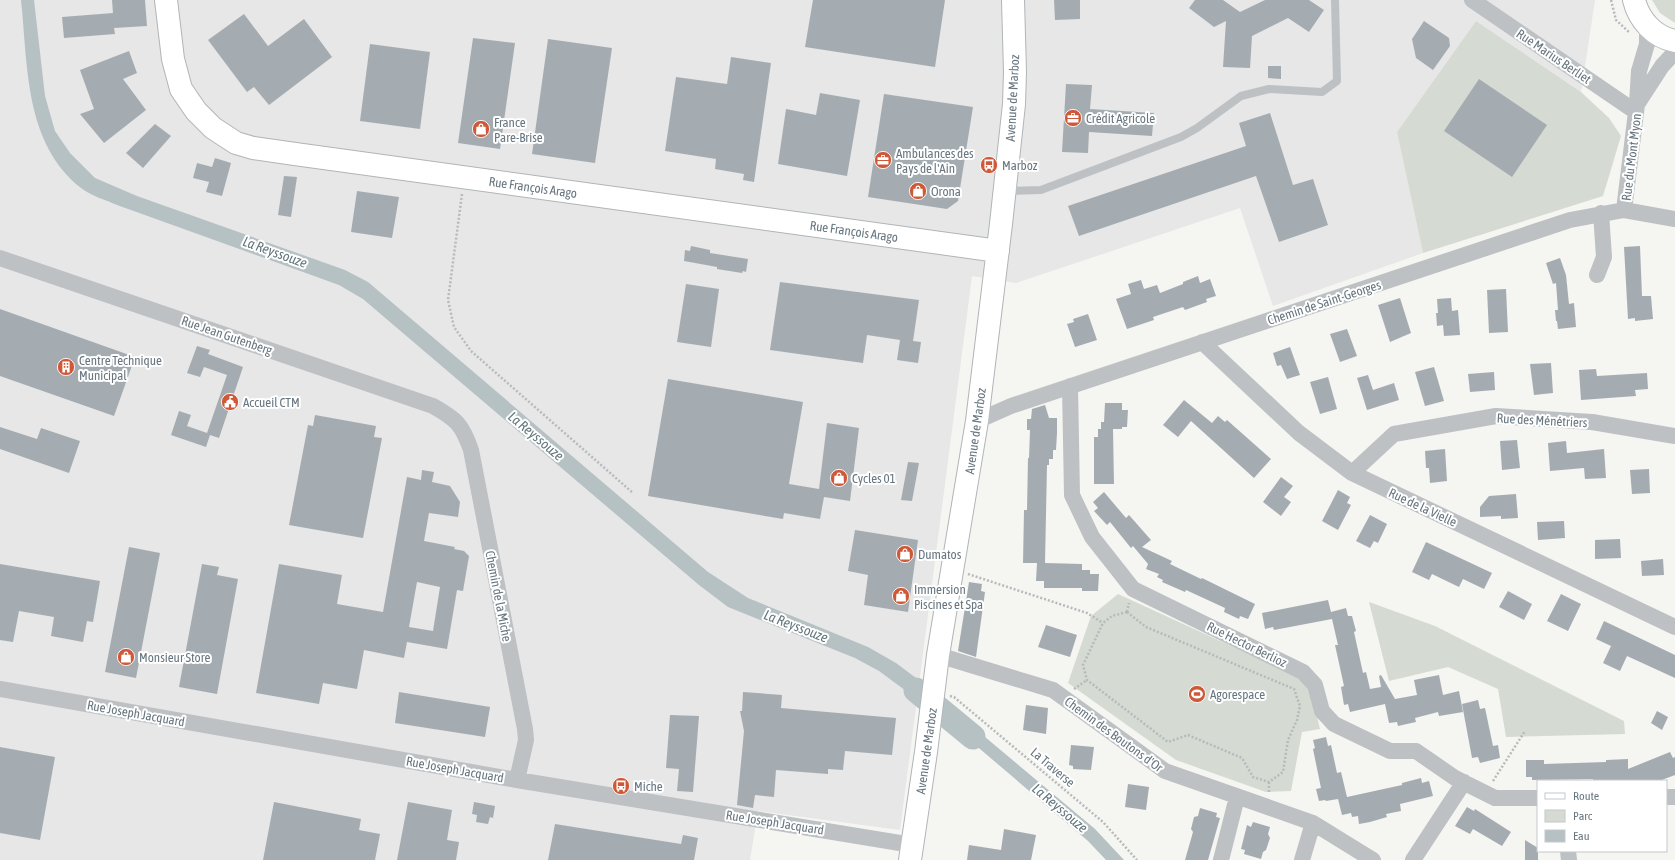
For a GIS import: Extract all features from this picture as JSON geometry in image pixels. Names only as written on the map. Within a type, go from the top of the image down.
[{"type":"street","name":"Rue François Arago","points":[[166,0],[173,59],[181,90],[196,111],[213,128],[236,143],[253,148],[281,152],[998,251]]},
{"type":"street","name":"Avenue de Marboz","points":[[911,852],[926,752],[938,655],[977,421],[998,251],[1014,104],[1015,72],[1013,0]]},
{"type":"street","name":"Rue Marius Berliet","points":[[1472,0],[1636,108]]},
{"type":"street","points":[[1634,0],[1637,11],[1647,26],[1658,34],[1675,41]]},
{"type":"street","name":"Rue du Mont Myon","points":[[1624,210],[1639,72],[1647,44],[1647,26]]},
{"type":"street","name":"Rue du Mont Myon","points":[[1636,108],[1662,66],[1675,52]]},
{"type":"street","name":"Chemin de Saint-Georges","points":[[977,421],[1011,406],[1070,386],[1570,220],[1601,213],[1624,210],[1675,219]]},
{"type":"street","points":[[1597,275],[1604,258],[1601,213]]},
{"type":"street","name":"Rue Jean Gutenberg","points":[[0,258],[433,406],[453,417]]},
{"type":"street","name":"Rue de la Vielle","points":[[1202,342],[1299,432],[1352,473],[1675,627]]},
{"type":"street","name":"Rue Hector Berlioz","points":[[1070,386],[1072,495],[1092,536],[1133,589],[1303,672],[1315,685],[1322,711],[1334,724],[1390,751],[1416,751],[1464,782],[1494,798],[1537,798]]},
{"type":"street","name":"Rue des Ménétriers","points":[[1352,473],[1394,434],[1496,416],[1592,422],[1675,436]]},
{"type":"street","name":"Chemin de la Miche","points":[[453,417],[465,432],[471,450],[525,729],[526,740],[517,780]]},
{"type":"street","name":"Chemin des Boutons d'Or","points":[[938,655],[1052,690],[1165,771],[1312,823],[1372,860]]},
{"type":"street","name":"Rue Joseph Jacquard","points":[[0,689],[517,780],[911,852]]},
{"type":"street","points":[[1413,860],[1464,782]]},
{"type":"street","points":[[1221,860],[1237,797]]},
{"type":"street","points":[[1302,860],[1312,823]]},
{"type":"lane","points":[[1005,191],[1041,190],[1181,137],[1197,128],[1240,96],[1269,89],[1322,92],[1337,81],[1335,0]]},
{"type":"path","points":[[464,177],[448,300],[454,327],[470,351],[633,493]]},
{"type":"path","points":[[953,569],[1087,613],[1103,623]]},
{"type":"path","points":[[1127,612],[1146,627],[1294,689],[1300,706],[1297,720],[1288,740],[1283,772],[1269,782],[1254,777],[1242,758],[1188,735],[1168,742],[1087,680],[1083,665],[1103,623],[1112,616],[1127,612]]},
{"type":"path","name":"La Traverse","points":[[950,696],[954,697],[1103,822],[1137,860]]},
{"type":"path","points":[[1485,793],[1525,731]]},
{"type":"shaded area","points":[[0,0],[1595,0],[1581,92],[1476,21],[1397,132],[1423,253],[1273,306],[1240,208],[1016,283],[972,276],[900,830],[758,811],[750,860],[0,860]]},
{"type":"green space","points":[[1652,0],[1675,0],[1675,23],[1660,13]]},
{"type":"green space","points":[[1476,21],[1581,92],[1609,118],[1621,136],[1603,196],[1423,253],[1397,132]]},
{"type":"green space","name":"Agorespace","points":[[1118,594],[1292,674],[1305,685],[1315,705],[1320,729],[1302,732],[1291,791],[1266,792],[1176,760],[1068,683],[1091,616]]},
{"type":"green space","points":[[1369,602],[1435,626],[1624,721],[1625,734],[1506,737],[1498,689],[1448,667],[1389,681]]},
{"type":"water","points":[[21,0],[34,0],[45,96],[55,131],[70,153],[95,178],[137,196],[345,270],[368,282],[708,572],[748,598],[868,647],[896,663],[928,687],[921,702],[879,671],[855,658],[728,607],[699,585],[363,299],[339,285],[117,205],[94,196],[81,188],[62,170],[49,149],[39,126],[32,102],[28,76]]},
{"type":"water","points":[[948,706],[1095,829],[1124,860],[1106,860],[1088,841],[946,720]]},
{"type":"building","points":[[112,0],[145,0],[147,26],[114,28],[115,34],[64,38],[62,17],[113,13]]},
{"type":"building","points":[[813,0],[945,0],[935,67],[805,47]]},
{"type":"building","points":[[1054,0],[1080,0],[1080,19],[1055,20]]},
{"type":"building","points":[[1195,0],[1223,0],[1240,12],[1265,0],[1309,0],[1324,10],[1309,32],[1288,18],[1252,36],[1250,68],[1223,67],[1226,21],[1214,27],[1189,8]]},
{"type":"building","points":[[244,14],[268,46],[304,19],[332,57],[269,105],[254,87],[247,92],[208,40]]},
{"type":"building","points":[[1424,21],[1449,38],[1450,46],[1433,70],[1416,58],[1412,39]]},
{"type":"building","points":[[473,38],[515,43],[500,149],[458,143]]},
{"type":"building","points":[[548,39],[612,48],[595,163],[532,154]]},
{"type":"building","points":[[370,44],[430,52],[420,129],[360,121]]},
{"type":"building","points":[[129,51],[137,73],[123,79],[146,110],[104,143],[80,114],[94,109],[80,70]]},
{"type":"building","points":[[731,57],[771,63],[754,182],[743,180],[744,174],[715,169],[716,159],[665,151],[676,77],[727,84]]},
{"type":"building","points":[[1268,66],[1281,66],[1281,79],[1268,78]]},
{"type":"building","points":[[1479,79],[1547,125],[1512,177],[1444,131]]},
{"type":"building","points":[[1066,84],[1092,85],[1090,109],[1154,113],[1152,136],[1089,132],[1088,153],[1062,152]]},
{"type":"building","points":[[820,93],[860,100],[847,176],[778,164],[786,109],[816,115]]},
{"type":"building","points":[[884,94],[973,107],[958,201],[947,209],[868,197]]},
{"type":"building","points":[[1270,113],[1293,185],[1313,179],[1328,225],[1279,242],[1256,176],[1079,236],[1068,206],[1246,146],[1239,123]]},
{"type":"building","points":[[155,124],[171,136],[143,168],[126,153]]},
{"type":"building","points":[[215,158],[231,163],[222,196],[206,192],[209,182],[193,178],[197,163],[212,167]]},
{"type":"building","points":[[284,176],[297,177],[291,217],[278,215]]},
{"type":"building","points":[[357,191],[399,197],[392,238],[351,232]]},
{"type":"building","points":[[691,246],[710,250],[710,253],[748,259],[746,272],[743,271],[742,273],[717,269],[717,267],[684,261],[685,250],[690,251]]},
{"type":"building","points":[[1640,246],[1642,296],[1651,296],[1653,319],[1635,321],[1635,318],[1628,319],[1624,247]]},
{"type":"building","points":[[1560,258],[1566,275],[1569,304],[1574,303],[1576,327],[1558,329],[1555,310],[1558,310],[1556,283],[1553,284],[1546,263]]},
{"type":"building","points":[[1198,276],[1200,283],[1210,279],[1216,296],[1206,299],[1207,302],[1185,310],[1183,307],[1153,317],[1154,320],[1127,329],[1116,299],[1131,294],[1128,284],[1141,280],[1144,289],[1157,285],[1160,293]]},
{"type":"building","points":[[780,282],[919,300],[913,341],[921,342],[918,363],[897,360],[900,340],[867,335],[863,363],[770,350]]},
{"type":"building","points":[[686,284],[719,289],[711,347],[677,342]]},
{"type":"building","points":[[1506,289],[1508,332],[1489,333],[1487,290]]},
{"type":"building","points":[[1400,298],[1411,333],[1390,342],[1378,305]]},
{"type":"building","points":[[1451,298],[1452,311],[1458,310],[1460,335],[1444,336],[1443,325],[1437,326],[1437,299]]},
{"type":"building","name":"Centre Technique Municipal","points":[[0,309],[135,357],[114,416],[0,376]]},
{"type":"building","points":[[1088,314],[1097,340],[1075,347],[1067,324],[1074,322],[1073,319]]},
{"type":"building","points":[[1347,329],[1357,356],[1340,362],[1330,334]]},
{"type":"building","points":[[197,346],[210,350],[208,354],[243,367],[219,438],[210,435],[206,447],[171,435],[179,411],[191,415],[187,426],[207,433],[227,375],[204,367],[200,377],[187,373]]},
{"type":"building","points":[[1290,347],[1300,375],[1287,379],[1281,365],[1277,366],[1273,353]]},
{"type":"building","points":[[1551,363],[1553,393],[1534,395],[1530,364]]},
{"type":"building","points":[[1434,367],[1444,401],[1425,406],[1415,372]]},
{"type":"building","points":[[1596,369],[1597,376],[1647,373],[1648,389],[1635,390],[1636,396],[1581,400],[1579,370]]},
{"type":"building","points":[[1494,372],[1495,390],[1470,392],[1468,374]]},
{"type":"building","points":[[1368,375],[1373,390],[1394,383],[1399,400],[1367,410],[1357,378]]},
{"type":"building","points":[[1328,377],[1337,409],[1320,414],[1310,382]]},
{"type":"building","points":[[668,379],[803,402],[789,484],[819,489],[827,423],[859,428],[850,501],[824,497],[820,519],[784,513],[783,519],[648,496]]},
{"type":"building","points":[[1184,400],[1212,423],[1218,416],[1225,422],[1227,420],[1271,459],[1254,478],[1191,421],[1178,437],[1163,425]]},
{"type":"building","points":[[1105,403],[1122,403],[1122,410],[1128,410],[1127,427],[1122,427],[1122,429],[1113,429],[1114,484],[1094,484],[1094,437],[1098,437],[1098,429],[1101,429],[1101,422],[1104,422]]},
{"type":"building","points":[[1045,405],[1049,418],[1057,418],[1057,433],[1056,450],[1053,450],[1053,459],[1049,459],[1049,465],[1047,465],[1045,563],[1082,564],[1082,570],[1090,570],[1090,574],[1099,574],[1098,591],[1082,591],[1082,588],[1044,588],[1044,581],[1036,581],[1037,563],[1023,563],[1024,510],[1027,510],[1030,430],[1027,430],[1027,419],[1031,419],[1032,409]]},
{"type":"building","points":[[315,415],[376,426],[374,437],[382,438],[363,538],[289,525],[308,425],[313,426]]},
{"type":"building","points":[[0,427],[37,439],[41,428],[80,441],[69,473],[0,449]]},
{"type":"building","points":[[1517,440],[1520,468],[1502,470],[1500,441]]},
{"type":"building","points":[[1566,441],[1567,453],[1604,449],[1606,478],[1585,479],[1584,468],[1550,471],[1548,443]]},
{"type":"building","points":[[1445,449],[1447,481],[1430,483],[1429,468],[1426,468],[1425,451]]},
{"type":"building","points":[[908,462],[919,463],[912,501],[901,500]]},
{"type":"building","points":[[1649,469],[1650,493],[1632,494],[1630,470]]},
{"type":"building","points":[[422,470],[434,472],[432,482],[450,486],[460,502],[458,517],[429,513],[424,541],[455,547],[454,549],[464,551],[469,556],[463,591],[457,590],[447,649],[407,642],[404,658],[364,650],[357,689],[323,683],[319,704],[256,693],[279,564],[342,575],[337,604],[383,612],[407,477],[421,480]],"holes":[[[417,582],[440,587],[433,631],[409,627]]]},
{"type":"building","points":[[1281,477],[1293,486],[1284,497],[1291,502],[1281,516],[1263,502]]},
{"type":"building","points":[[1338,490],[1350,497],[1347,503],[1351,505],[1338,530],[1322,521]]},
{"type":"building","points":[[1104,492],[1126,518],[1129,515],[1151,540],[1142,547],[1172,561],[1170,564],[1255,604],[1248,619],[1240,616],[1239,619],[1224,612],[1225,608],[1186,590],[1185,592],[1162,582],[1163,580],[1157,577],[1159,574],[1146,569],[1148,564],[1133,546],[1131,548],[1110,522],[1107,525],[1094,511],[1098,508],[1093,502]]},
{"type":"building","points":[[1516,494],[1518,518],[1501,519],[1501,516],[1480,517],[1480,507],[1489,496]]},
{"type":"building","points":[[1370,515],[1387,524],[1378,543],[1374,541],[1370,548],[1356,541]]},
{"type":"building","points":[[1564,521],[1565,538],[1538,540],[1537,522]]},
{"type":"building","points":[[855,530],[918,540],[908,612],[864,605],[868,575],[848,571]]},
{"type":"building","points":[[1620,539],[1621,558],[1595,559],[1595,540]]},
{"type":"building","points":[[1426,542],[1492,573],[1484,589],[1463,579],[1459,587],[1432,574],[1429,580],[1412,572]]},
{"type":"building","points":[[129,547],[160,553],[136,678],[105,672]]},
{"type":"building","points":[[1663,559],[1664,575],[1642,576],[1641,561]]},
{"type":"building","points":[[0,564],[100,581],[93,622],[87,621],[83,642],[51,636],[54,617],[19,611],[13,642],[0,640]]},
{"type":"building","points":[[202,564],[219,567],[217,575],[238,579],[217,694],[179,687]]},
{"type":"building","points":[[969,582],[982,584],[981,591],[985,592],[976,657],[958,651]]},
{"type":"building","points":[[1508,591],[1532,604],[1524,620],[1499,607]]},
{"type":"building","points":[[1561,594],[1581,604],[1568,631],[1547,621]]},
{"type":"building","points":[[1328,600],[1331,612],[1346,608],[1348,616],[1352,616],[1363,673],[1366,672],[1370,689],[1381,687],[1379,676],[1381,675],[1395,699],[1417,695],[1414,680],[1439,675],[1443,695],[1459,691],[1463,712],[1439,716],[1438,712],[1415,718],[1416,722],[1398,726],[1397,722],[1389,723],[1385,704],[1350,712],[1348,704],[1344,705],[1341,687],[1344,686],[1335,645],[1338,645],[1332,619],[1274,630],[1273,627],[1265,629],[1262,613]]},
{"type":"building","points":[[1604,621],[1675,655],[1675,678],[1627,656],[1620,671],[1603,663],[1611,646],[1596,639]]},
{"type":"building","points":[[1046,625],[1077,635],[1070,657],[1038,647]]},
{"type":"building","points":[[399,692],[490,707],[485,737],[395,723]]},
{"type":"building","points":[[743,692],[782,695],[781,708],[896,718],[892,755],[845,751],[843,770],[828,769],[828,774],[776,770],[774,797],[755,795],[753,808],[737,805],[744,731],[740,711],[742,711]]},
{"type":"building","points":[[1478,700],[1480,709],[1485,708],[1493,746],[1498,745],[1500,758],[1480,763],[1478,757],[1472,758],[1462,704]]},
{"type":"building","points":[[1026,705],[1048,708],[1046,734],[1023,730]]},
{"type":"building","points":[[1657,711],[1668,717],[1662,730],[1651,723]]},
{"type":"building","points":[[670,715],[699,716],[693,792],[677,791],[679,769],[666,768]]},
{"type":"building","points":[[1326,737],[1328,746],[1331,745],[1337,773],[1341,772],[1347,797],[1402,785],[1402,783],[1421,778],[1422,783],[1429,781],[1433,796],[1400,804],[1401,811],[1386,814],[1387,817],[1370,822],[1359,824],[1358,816],[1352,817],[1351,813],[1342,815],[1338,799],[1319,801],[1316,789],[1321,788],[1313,749],[1315,748],[1313,740]]},
{"type":"building","points":[[1071,745],[1094,747],[1091,770],[1073,769],[1073,766],[1069,765]]},
{"type":"building","points":[[0,747],[55,757],[40,840],[0,833]]},
{"type":"building","points":[[1670,752],[1673,758],[1675,757],[1675,775],[1662,780],[1532,780],[1532,777],[1526,777],[1526,760],[1544,760],[1544,764],[1606,762],[1606,760],[1628,759],[1628,769]]},
{"type":"building","points":[[1128,784],[1149,787],[1146,810],[1125,807]]},
{"type":"building","points":[[274,802],[361,819],[359,830],[380,834],[375,860],[263,860]]},
{"type":"building","points":[[408,802],[452,810],[447,840],[459,842],[456,860],[397,860]]},
{"type":"building","points":[[474,802],[495,806],[493,818],[490,817],[488,824],[476,822],[477,815],[472,814]]},
{"type":"building","points":[[1467,807],[1474,811],[1475,809],[1511,832],[1502,846],[1473,829],[1470,834],[1455,826]]},
{"type":"building","points":[[1200,808],[1217,813],[1216,817],[1220,818],[1208,860],[1185,860],[1193,832],[1191,829],[1194,817],[1198,816]]},
{"type":"building","points":[[1253,822],[1270,827],[1268,834],[1270,838],[1261,859],[1244,854],[1245,850],[1241,849],[1247,825],[1251,827]]},
{"type":"building","points":[[555,824],[681,844],[683,835],[698,838],[694,860],[548,860]]},
{"type":"building","points":[[1004,829],[1036,835],[1031,860],[967,860],[969,845],[1001,850]]},
{"type":"building","points":[[1525,840],[1537,847],[1538,860],[1525,860]]},
{"type":"waterway","name":"La Reyssouze","points":[[916,690],[973,737]]},
{"type":"place","name":"Crédit Agricole","points":[[1073,118]]},
{"type":"place","name":"France Pare-Brise","points":[[481,129]]},
{"type":"place","name":"Ambulances des Pays de l'Ain","points":[[883,160]]},
{"type":"place","name":"Marboz","points":[[989,165]]},
{"type":"place","name":"Orona","points":[[918,191]]},
{"type":"place","name":"Centre Technique Municipal","points":[[66,367]]},
{"type":"place","name":"Accueil CTM","points":[[230,402]]},
{"type":"place","name":"Cycles 01","points":[[839,478]]},
{"type":"place","name":"Dumatos","points":[[905,554]]},
{"type":"place","name":"Immersion Piscines et Spa","points":[[901,596]]},
{"type":"place","name":"Monsieur Store","points":[[126,657]]},
{"type":"place","name":"Agorespace","points":[[1197,694]]},
{"type":"place","name":"Miche","points":[[621,786]]}]
